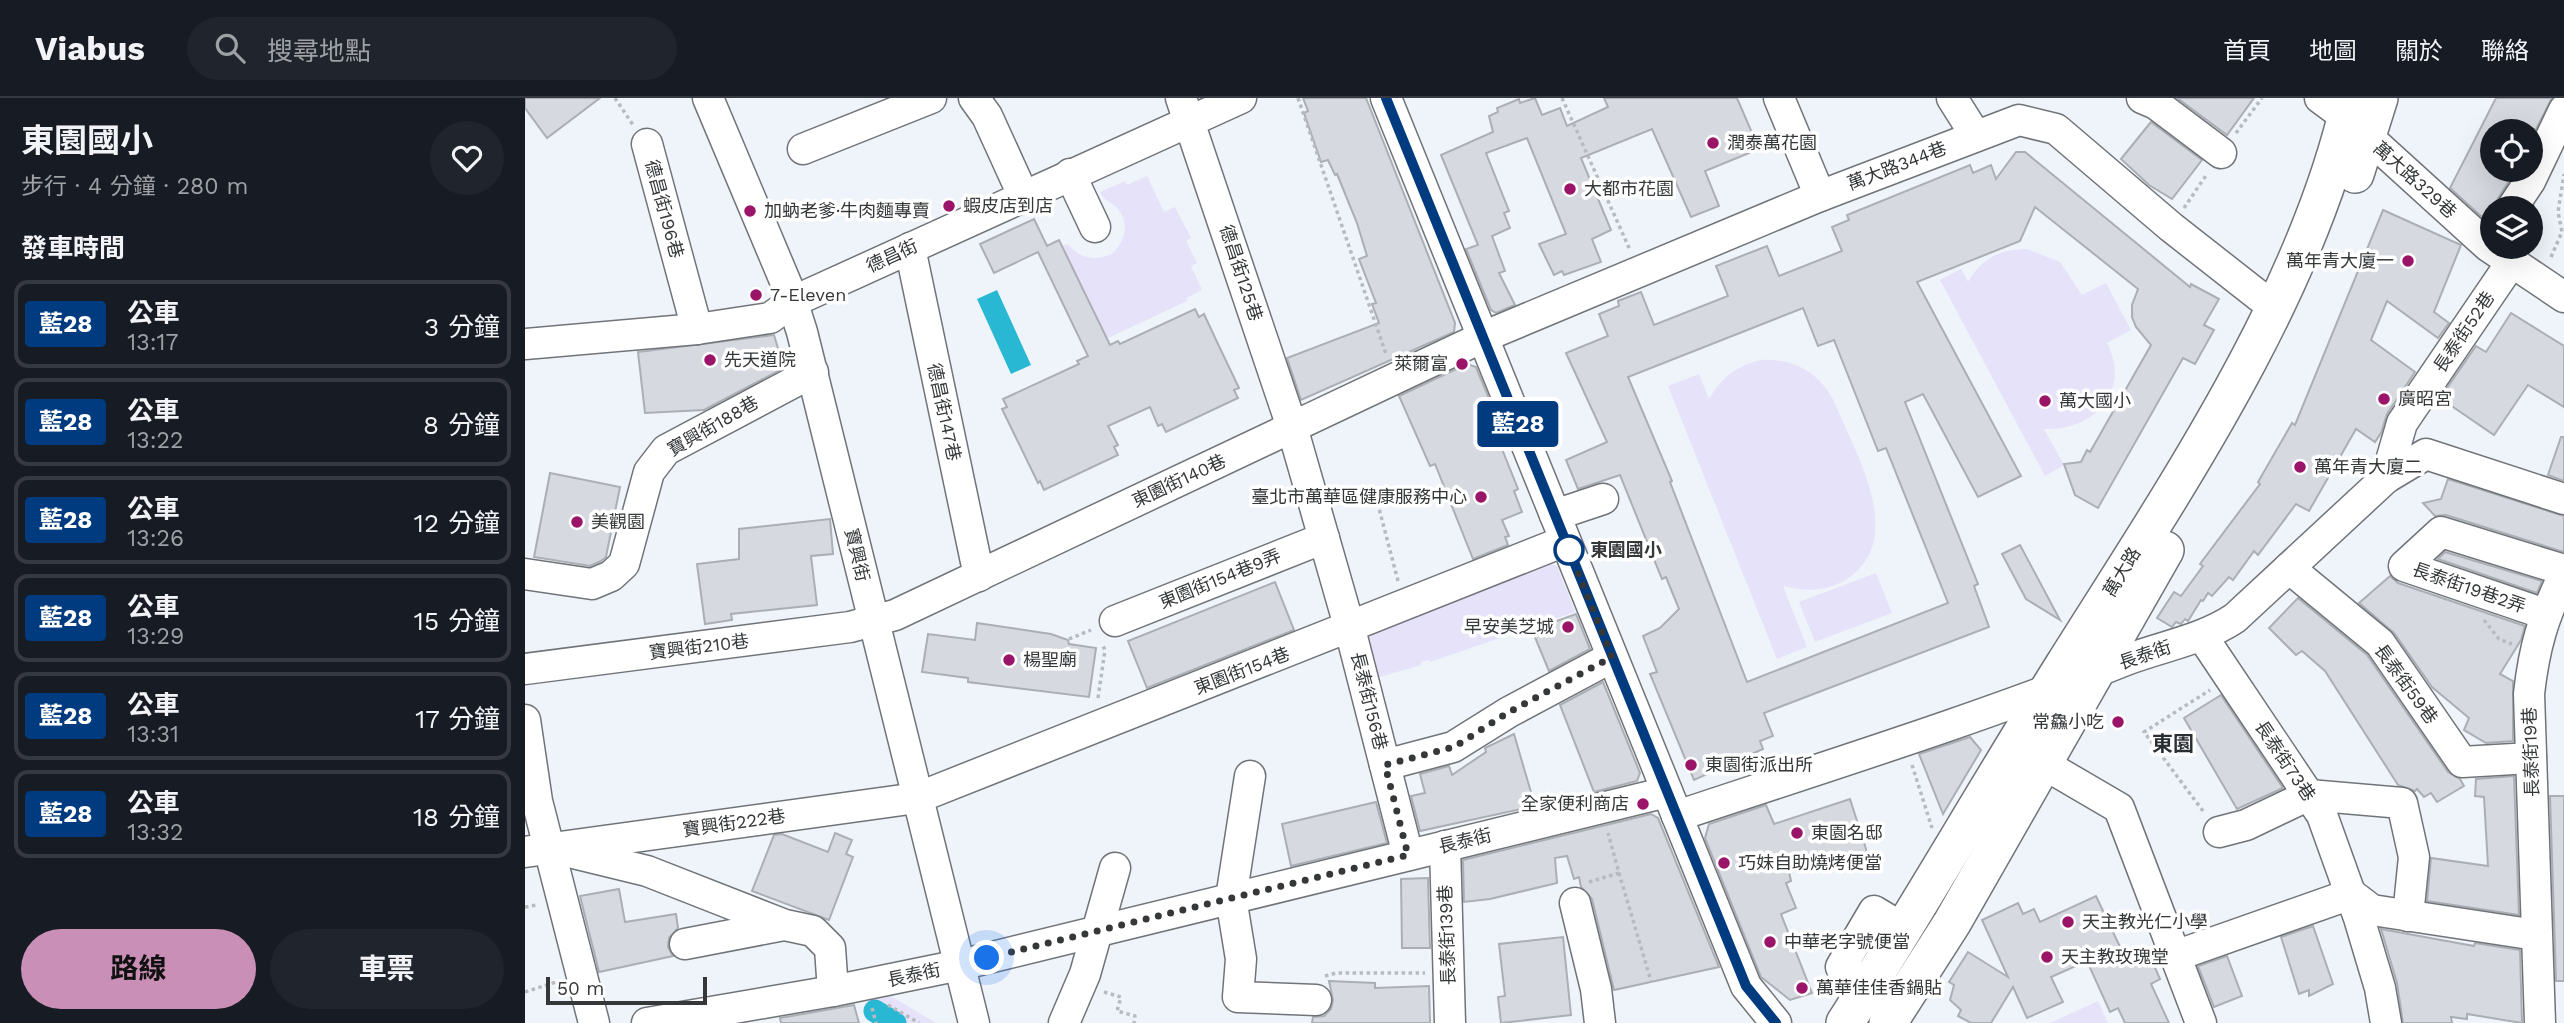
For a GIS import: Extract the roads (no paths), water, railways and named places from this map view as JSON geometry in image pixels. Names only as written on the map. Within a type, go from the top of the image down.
[{"type":"main road","name":"萬大路","points":[[1845,1023],[2231,391],[2308,229],[2346,113],[2379,98]]},
{"type":"main road","name":"萬大路","points":[[1888,1023],[1952,923],[2267,374],[2334,227],[2346,113]]},
{"type":"street","name":"寶興街","points":[[708,98],[792,302],[813,372],[974,1023]]},
{"type":"street","points":[[803,149],[931,98]]},
{"type":"street","points":[[974,98],[987,116],[1023,195]]},
{"type":"street","name":"德昌街","points":[[525,344],[697,329],[770,318],[792,302],[1070,174],[1186,108],[1241,98]]},
{"type":"street","points":[[1386,98],[1746,986],[1776,1023]]},
{"type":"street","points":[[1779,98],[1820,196]]},
{"type":"street","points":[[1952,98],[1976,136]]},
{"type":"street","points":[[2142,98],[2156,104],[2221,153]]},
{"type":"street","name":"德昌街125巷","points":[[1186,108],[1292,427]]},
{"type":"street","points":[[2520,196],[2564,110]]},
{"type":"street","name":"萬大路329巷","points":[[2346,113],[2480,235]]},
{"type":"street","name":"萬大路344巷","points":[[1483,337],[1820,196],[2019,120],[2056,129],[2171,227],[2273,307]]},
{"type":"street","name":"德昌街196巷","points":[[647,145],[697,329]]},
{"type":"street","points":[[1070,174],[1095,227]]},
{"type":"street","name":"德昌街147巷","points":[[910,248],[979,576]]},
{"type":"street","name":"長泰街52巷","points":[[2386,478],[2402,423],[2492,259]]},
{"type":"street","name":"萬大路329巷","points":[[2509,259],[2552,290]]},
{"type":"street","name":"東園街140巷","points":[[873,621],[895,615],[979,576],[1483,337]]},
{"type":"street","name":"寶興街188巷","points":[[525,574],[592,584],[611,576],[624,564],[649,472],[666,450],[813,372]]},
{"type":"street","points":[[1292,427],[1350,629]]},
{"type":"street","name":"長泰街","points":[[647,1023],[833,991],[960,965],[1602,807],[1672,804],[1903,740],[2047,693],[2202,636],[2235,618],[2386,478],[2426,454],[2564,499]]},
{"type":"street","name":"東園街154巷","points":[[917,798],[1404,607],[1560,528],[1603,499]]},
{"type":"street","name":"東園街154巷9弄","points":[[1106,624],[1320,524]]},
{"type":"street","name":"長泰街19巷2弄","points":[[2545,614],[2404,566],[2441,532],[2564,572]]},
{"type":"street","name":"長泰街59巷","points":[[2289,568],[2380,643],[2462,762],[2532,758]]},
{"type":"street","name":"長泰街19巷","points":[[2540,1023],[2529,694],[2533,652],[2545,614],[2564,572]]},
{"type":"street","name":"寶興街210巷","points":[[525,669],[850,628],[873,621]]},
{"type":"street","name":"長泰街156巷","points":[[1350,629],[1408,855]]},
{"type":"street","name":"長泰街73巷","points":[[2202,636],[2322,815],[2351,894],[2380,988],[2386,1023]]},
{"type":"street","points":[[1385,765],[1454,747],[1509,712],[1612,657]]},
{"type":"street","points":[[525,720],[538,850],[561,901],[594,1023]]},
{"type":"street","points":[[2042,763],[2119,808],[2201,1023]]},
{"type":"street","points":[[1251,776],[1231,898],[1241,959],[1238,997],[1316,1000]]},
{"type":"street","points":[[2219,832],[2246,825],[2309,795],[2402,803],[2414,857],[2408,916]]},
{"type":"street","name":"寶興街222巷","points":[[538,850],[917,798]]},
{"type":"street","name":"長泰街139巷","points":[[1445,846],[1450,1023]]},
{"type":"street","points":[[538,850],[647,871],[785,925],[813,931],[830,948],[833,991]]},
{"type":"street","points":[[1064,1023],[1085,974],[1115,868]]},
{"type":"street","points":[[1577,894],[1600,1023]]},
{"type":"street","points":[[2175,956],[2351,894],[2372,909],[2536,935]]},
{"type":"street","points":[[685,944],[785,925]]},
{"type":"water","points":[[997,290],[1031,365],[1011,374],[977,299]]},
{"type":"waterway","points":[[875,1011],[895,1023]]},
{"type":"place","name":"潤泰萬花園","points":[[1713,143]]},
{"type":"place","name":"大都市花園","points":[[1570,189]]},
{"type":"place","name":"蝦皮店到店","points":[[949,206]]},
{"type":"place","name":"加蚋老爹·牛肉麵專賣","points":[[750,211]]},
{"type":"place","name":"萬年青大廈一","points":[[2408,261]]},
{"type":"place","name":"7-Eleven","points":[[756,295]]},
{"type":"place","name":"先天道院","points":[[710,360]]},
{"type":"place","name":"萊爾富","points":[[1462,364]]},
{"type":"place","name":"廣昭宮","points":[[2384,399]]},
{"type":"place","name":"萬大國小","points":[[2045,401]]},
{"type":"place","name":"萬年青大廈二","points":[[2300,467]]},
{"type":"place","name":"臺北市萬華區健康服務中心","points":[[1481,497]]},
{"type":"place","name":"美觀園","points":[[577,522]]},
{"type":"place","name":"東園國小","points":[[1569,550]]},
{"type":"place","name":"早安美芝城","points":[[1568,627]]},
{"type":"place","name":"楊聖廟","points":[[1009,660]]},
{"type":"place","name":"常鱻小吃","points":[[2118,722]]},
{"type":"place","name":"東園街派出所","points":[[1691,765]]},
{"type":"place","name":"全家便利商店","points":[[1643,804]]},
{"type":"place","name":"東園名邸","points":[[1797,833]]},
{"type":"place","name":"巧妹自助燒烤便當","points":[[1724,863]]},
{"type":"place","name":"天主教光仁小學","points":[[2068,922]]},
{"type":"place","name":"中華老字號便當","points":[[1770,942]]},
{"type":"place","name":"天主教玫瑰堂","points":[[2047,957]]},
{"type":"place","name":"萬華佳佳香鍋貼","points":[[1802,988]]},
{"type":"district","name":"東園","points":[[2173,744]]}]
